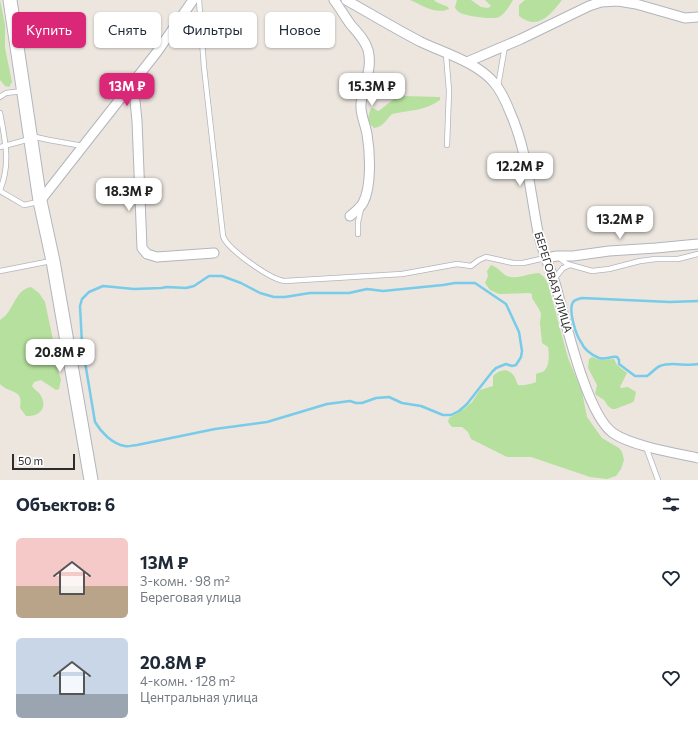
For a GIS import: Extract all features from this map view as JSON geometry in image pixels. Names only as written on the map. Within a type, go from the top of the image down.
[{"type":"street","points":[[10,0],[40,201],[53,261],[91,480]]},
{"type":"street","points":[[40,201],[174,29],[193,0]]},
{"type":"street","points":[[334,0],[364,41],[369,55],[369,72],[362,104],[362,118],[367,134],[369,169],[366,195],[364,202],[350,216]]},
{"type":"street","name":"БЕРЕГОВАЯ УЛИЦА","points":[[346,0],[420,41],[446,54],[467,62],[487,76],[498,87],[514,120],[522,143],[527,162],[538,232],[545,258],[553,279],[586,386],[597,414],[602,423],[619,437],[645,446],[698,458]]},
{"type":"street","points":[[467,62],[505,46],[589,6],[601,2],[618,1],[636,4],[685,18],[698,16]]},
{"type":"street","points":[[133,81],[138,121],[142,248],[147,254],[156,257],[214,253]]},
{"type":"street","points":[[545,258],[698,244]]},
{"type":"lane","points":[[198,0],[223,236],[231,247],[260,270],[274,278],[285,281],[402,274],[457,264],[471,266],[486,257],[514,263],[523,263],[545,258]]},
{"type":"lane","points":[[498,87],[505,46]]},
{"type":"lane","points":[[446,54],[450,91],[447,145]]},
{"type":"lane","points":[[0,98],[6,93],[24,91]]},
{"type":"lane","points":[[0,113],[6,146],[6,165],[0,191],[24,205],[33,204],[40,201]]},
{"type":"lane","points":[[0,148],[31,137],[83,146]]},
{"type":"lane","points":[[358,234],[359,218],[364,202]]},
{"type":"lane","points":[[557,256],[562,261],[570,265],[592,271],[600,271],[640,261],[678,259],[698,254]]},
{"type":"lane","points":[[0,271],[53,261]]},
{"type":"lane","points":[[553,279],[562,268],[570,265]]},
{"type":"lane","points":[[645,446],[658,480]]},
{"type":"green space","points":[[0,0],[5,25],[5,48],[12,82],[9,87],[5,86],[0,80]]},
{"type":"green space","points":[[410,0],[434,0],[448,7],[449,9],[444,11],[434,10]]},
{"type":"green space","points":[[457,0],[471,0],[481,7],[488,8],[491,6],[485,0],[513,0],[499,17],[485,18],[459,12],[455,7]]},
{"type":"green space","points":[[525,0],[562,0],[548,16],[532,22],[519,16],[519,5]]},
{"type":"green space","points":[[403,96],[440,97],[440,100],[435,104],[423,108],[392,114],[384,123],[374,128],[367,121],[371,108],[378,111],[394,99]]},
{"type":"green space","points":[[491,265],[496,267],[505,275],[511,277],[539,273],[544,277],[548,284],[568,358],[582,392],[587,417],[602,438],[619,448],[622,452],[624,460],[621,469],[616,476],[607,479],[590,477],[531,457],[507,457],[471,439],[468,432],[462,427],[452,427],[448,422],[449,418],[472,402],[480,390],[493,386],[493,376],[498,372],[504,370],[509,371],[515,377],[518,385],[525,385],[536,382],[536,374],[544,371],[548,365],[548,347],[542,343],[540,323],[541,314],[532,298],[532,294],[499,294],[490,290],[485,283],[488,276],[487,271]]},
{"type":"green space","points":[[31,287],[39,293],[45,302],[55,349],[57,368],[61,379],[59,389],[56,390],[41,380],[34,382],[32,386],[42,398],[43,406],[42,410],[36,415],[26,416],[20,408],[21,402],[18,394],[0,384],[0,320],[8,312],[21,292]]},
{"type":"green space","points":[[592,357],[600,360],[614,359],[617,365],[627,373],[620,387],[628,387],[636,392],[634,401],[612,409],[604,400],[595,394],[597,385],[588,368],[589,359]]},
{"type":"waterway","points":[[209,276],[222,276],[241,283],[260,293],[274,297],[285,297],[310,293],[349,293],[367,289],[383,291],[455,283],[475,283],[506,304],[519,332],[522,351],[521,357],[516,365],[512,366],[506,364],[496,368],[467,404],[459,411],[451,415],[443,415],[421,406],[402,403],[389,397],[376,398],[362,403],[350,401],[327,404],[267,422],[215,429],[137,445],[126,446],[116,443],[100,430],[95,422],[82,344],[80,306],[82,299],[89,292],[103,286],[134,289],[167,287],[186,288],[194,286],[209,276]]},
{"type":"waterway","points":[[698,301],[670,302],[582,298],[574,301],[571,309],[573,322],[582,345],[599,358],[604,359],[617,357],[619,364],[635,376],[647,376],[658,367],[665,365],[698,364]]}]
